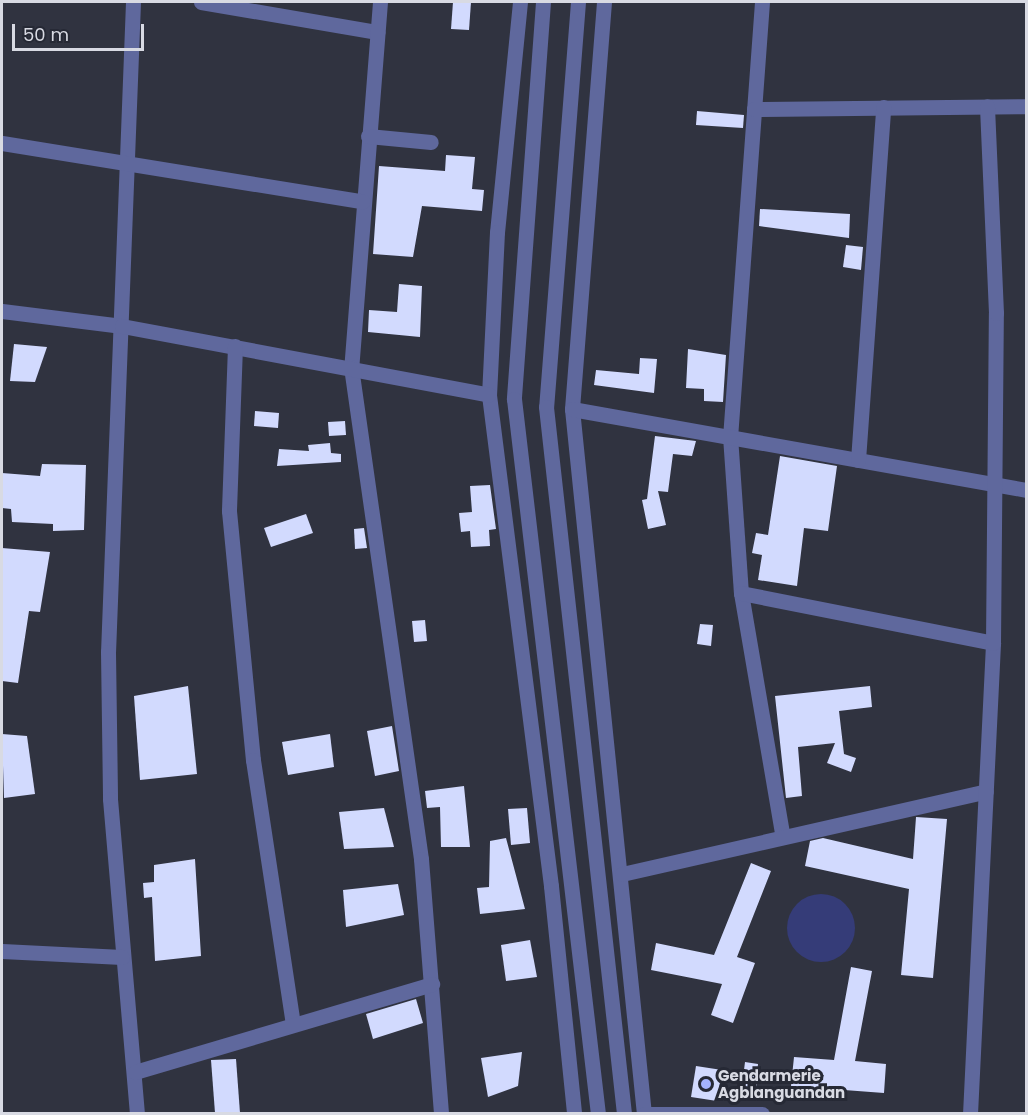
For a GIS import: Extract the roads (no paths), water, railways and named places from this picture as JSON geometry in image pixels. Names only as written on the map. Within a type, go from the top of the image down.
[{"type":"street","points":[[133,2],[130,166],[108,652],[110,799],[137,1113]]},
{"type":"street","points":[[201,2],[377,32]]},
{"type":"street","points":[[380,2],[362,201],[351,367],[421,859],[441,1113]]},
{"type":"street","points":[[520,2],[497,232],[489,395],[552,886],[574,1113]]},
{"type":"street","points":[[543,2],[514,399],[598,1113]]},
{"type":"street","points":[[578,2],[546,407],[624,1113]]},
{"type":"street","points":[[603,2],[572,409],[622,874],[644,1113],[762,1113]]},
{"type":"street","points":[[762,2],[730,436],[741,593],[782,834]]},
{"type":"street","points":[[970,1113],[993,643],[995,485],[987,106]]},
{"type":"street","points":[[754,109],[1026,106]]},
{"type":"street","points":[[858,460],[883,107]]},
{"type":"street","points":[[368,136],[431,142]]},
{"type":"street","points":[[2,143],[130,166],[362,201]]},
{"type":"street","points":[[497,232],[525,234]]},
{"type":"street","points":[[2,311],[122,326],[351,367],[489,395]]},
{"type":"street","points":[[235,346],[228,511],[253,760],[293,1023]]},
{"type":"street","points":[[572,409],[1026,490]]},
{"type":"street","points":[[741,593],[993,643]]},
{"type":"street","points":[[622,874],[782,834],[986,790]]},
{"type":"street","points":[[2,951],[122,957]]},
{"type":"street","points":[[135,1072],[293,1023],[432,984]]},
{"type":"place","name":"Gendarmerie Agblanguandan","points":[[706,1084]]}]
